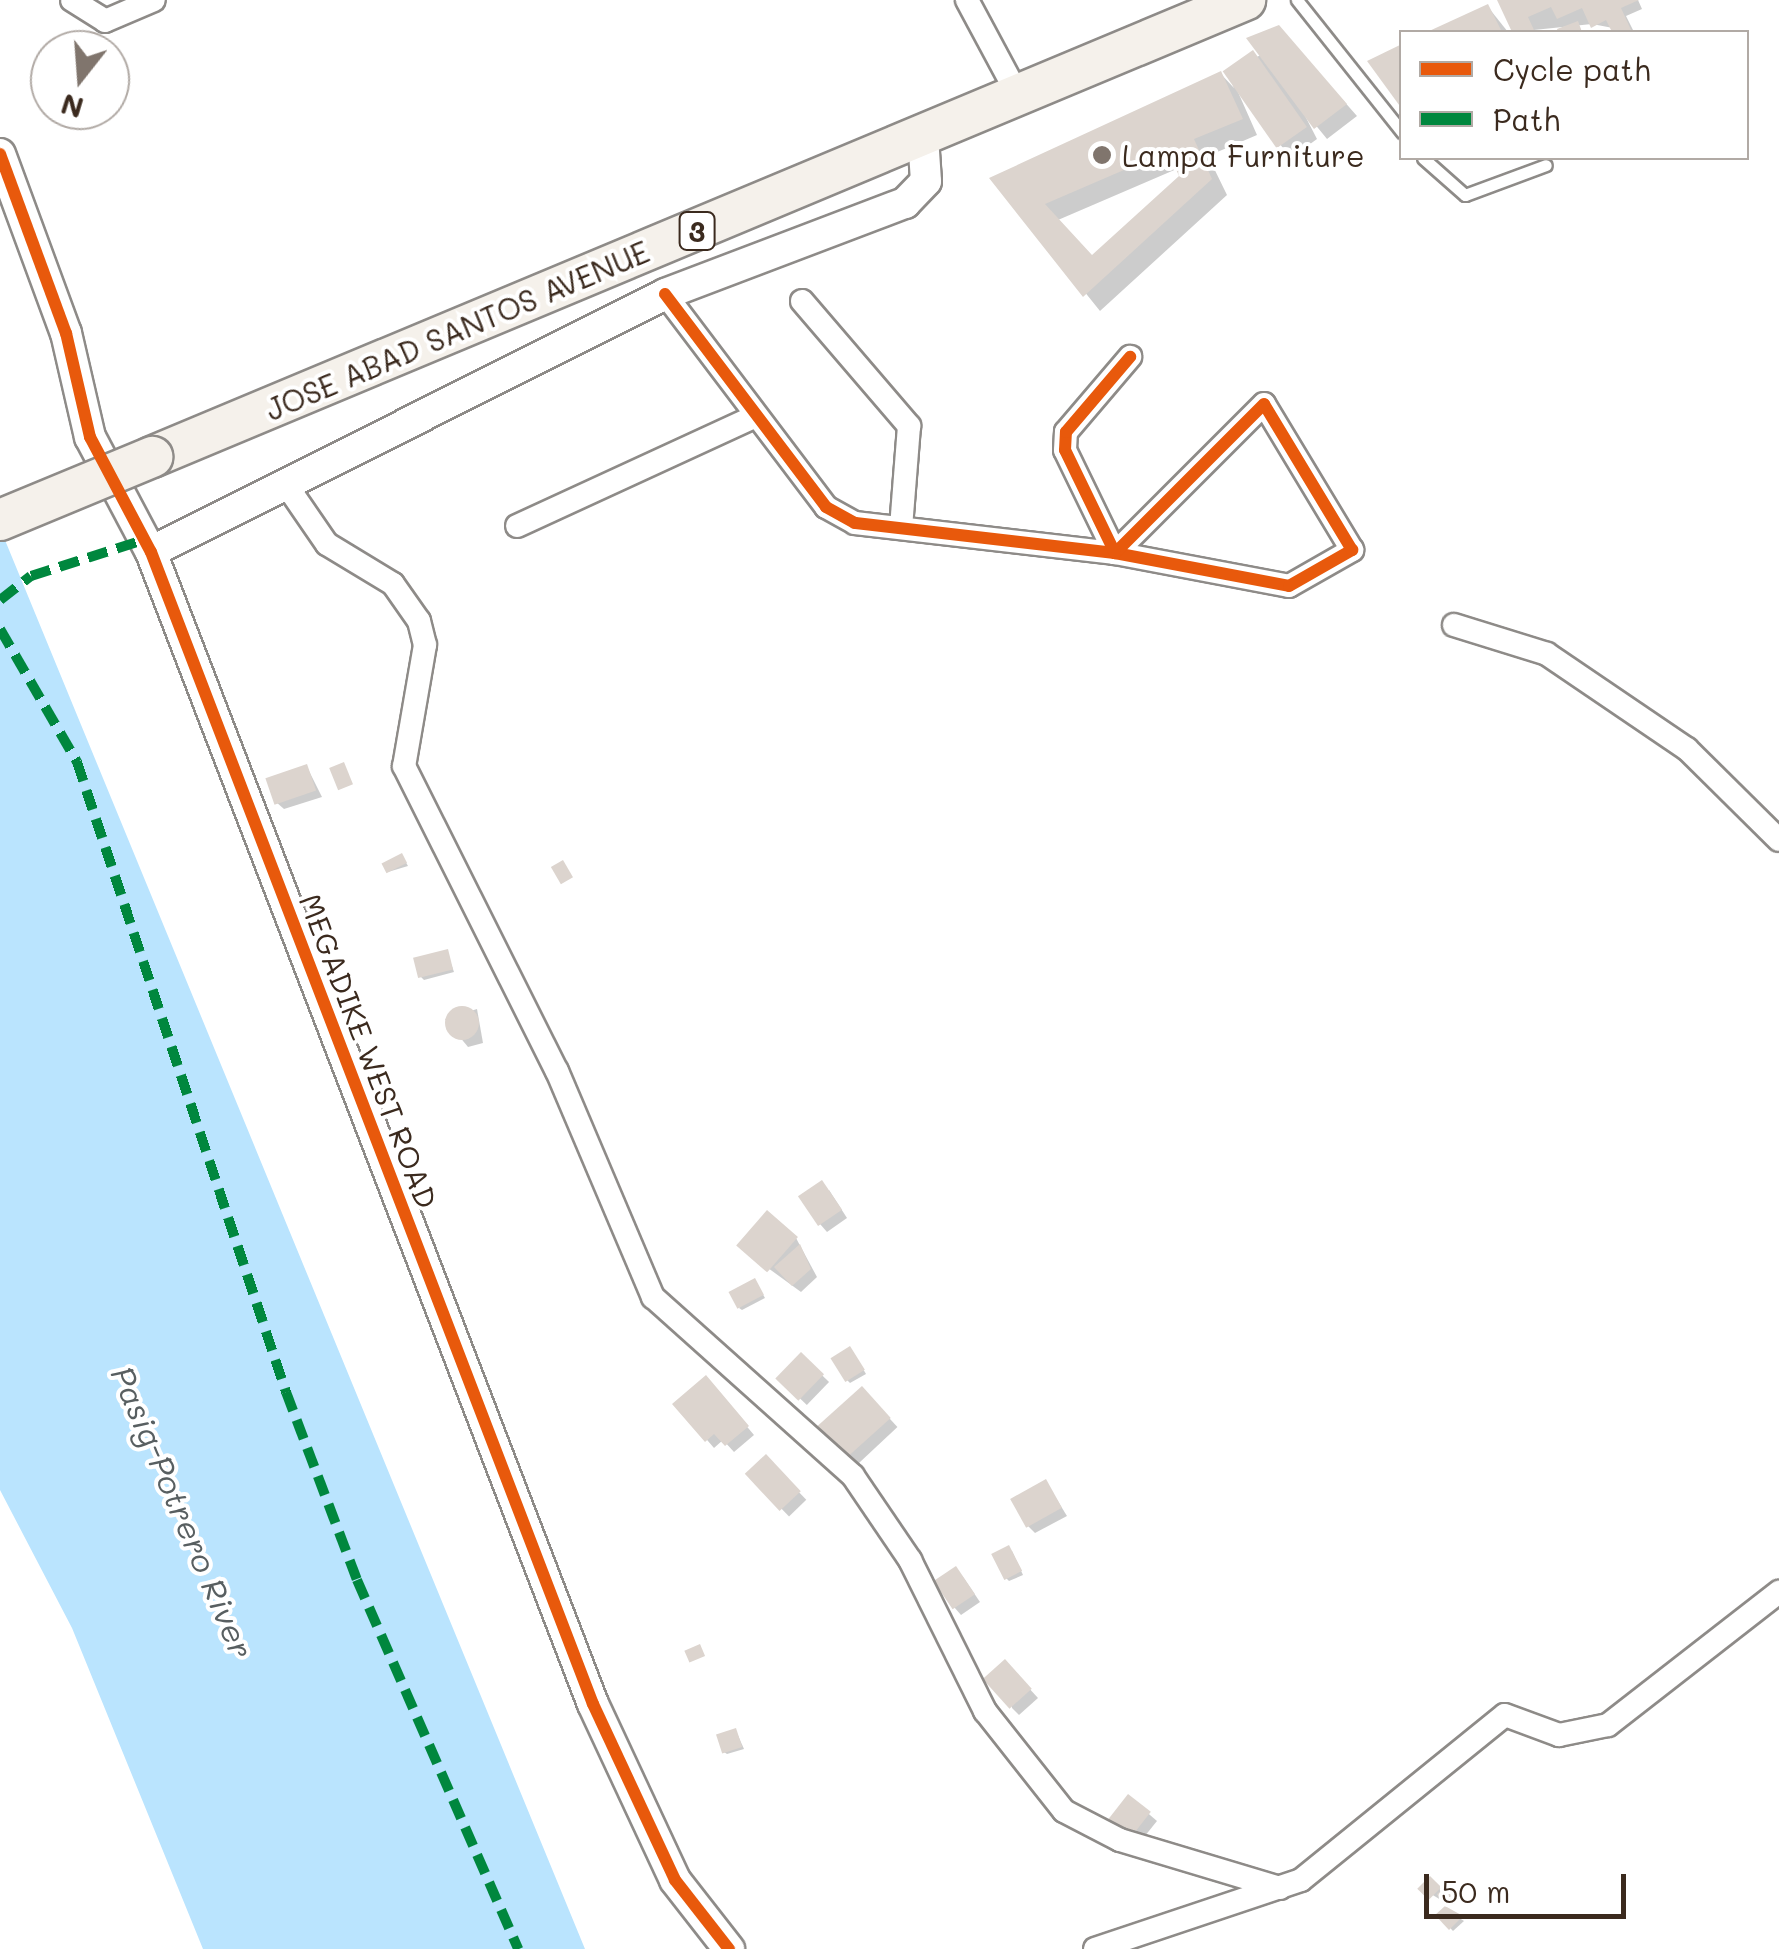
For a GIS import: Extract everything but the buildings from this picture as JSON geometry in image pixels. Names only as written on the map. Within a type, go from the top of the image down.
[{"type":"highway","name":"JOSE ABAD SANTOS AVENUE","points":[[0,520],[1245,0]]},
{"type":"street","points":[[72,0],[105,21],[154,0]]},
{"type":"street","points":[[968,0],[1019,97]]},
{"type":"street","points":[[151,552],[666,294],[905,203],[926,181],[923,137]]},
{"type":"street","name":"MEGADIKE WEST ROAD","points":[[0,154],[66,333],[90,437],[151,552],[592,1704],[675,1880],[729,1949]]},
{"type":"street","points":[[666,294],[826,508],[854,523],[1116,553],[1289,586],[1352,550],[1264,404],[1116,553]]},
{"type":"street","points":[[802,301],[909,426],[901,528]]},
{"type":"street","points":[[1116,553],[1065,450],[1066,432],[1130,357]]},
{"type":"street","points":[[517,526],[756,416]]},
{"type":"street","points":[[285,483],[326,544],[393,584],[419,621],[425,645],[402,760],[557,1071],[653,1296],[853,1476],[928,1593],[985,1710],[1064,1811],[1120,1840],[1280,1888]]},
{"type":"street","points":[[1454,625],[1547,654],[1686,748],[1779,840]]},
{"type":"street","points":[[1095,1949],[1280,1888],[1505,1715],[1559,1735],[1608,1726],[1779,1592]]},
{"type":"lane","points":[[1297,0],[1399,128]]},
{"type":"lane","points":[[1425,160],[1465,195],[1546,165]]},
{"type":"water","name":"Pasig-Potrero River","points":[[0,528],[585,1949],[203,1949],[72,1628],[0,1490]]},
{"type":"marked path","points":[[0,600],[31,576],[143,540]]},
{"type":"marked path","points":[[0,629],[77,762],[286,1392],[357,1580],[518,1949]]},
{"type":"cycle path","points":[[0,154],[66,333],[90,437],[151,552],[593,1704],[675,1880],[729,1949]]},
{"type":"cycle path","points":[[665,294],[826,507],[855,523],[1115,553],[1289,586],[1352,550],[1264,404],[1115,553],[1065,450],[1066,432],[1130,357]]},
{"type":"place","name":"Lampa Furniture","points":[[1102,155]]}]
